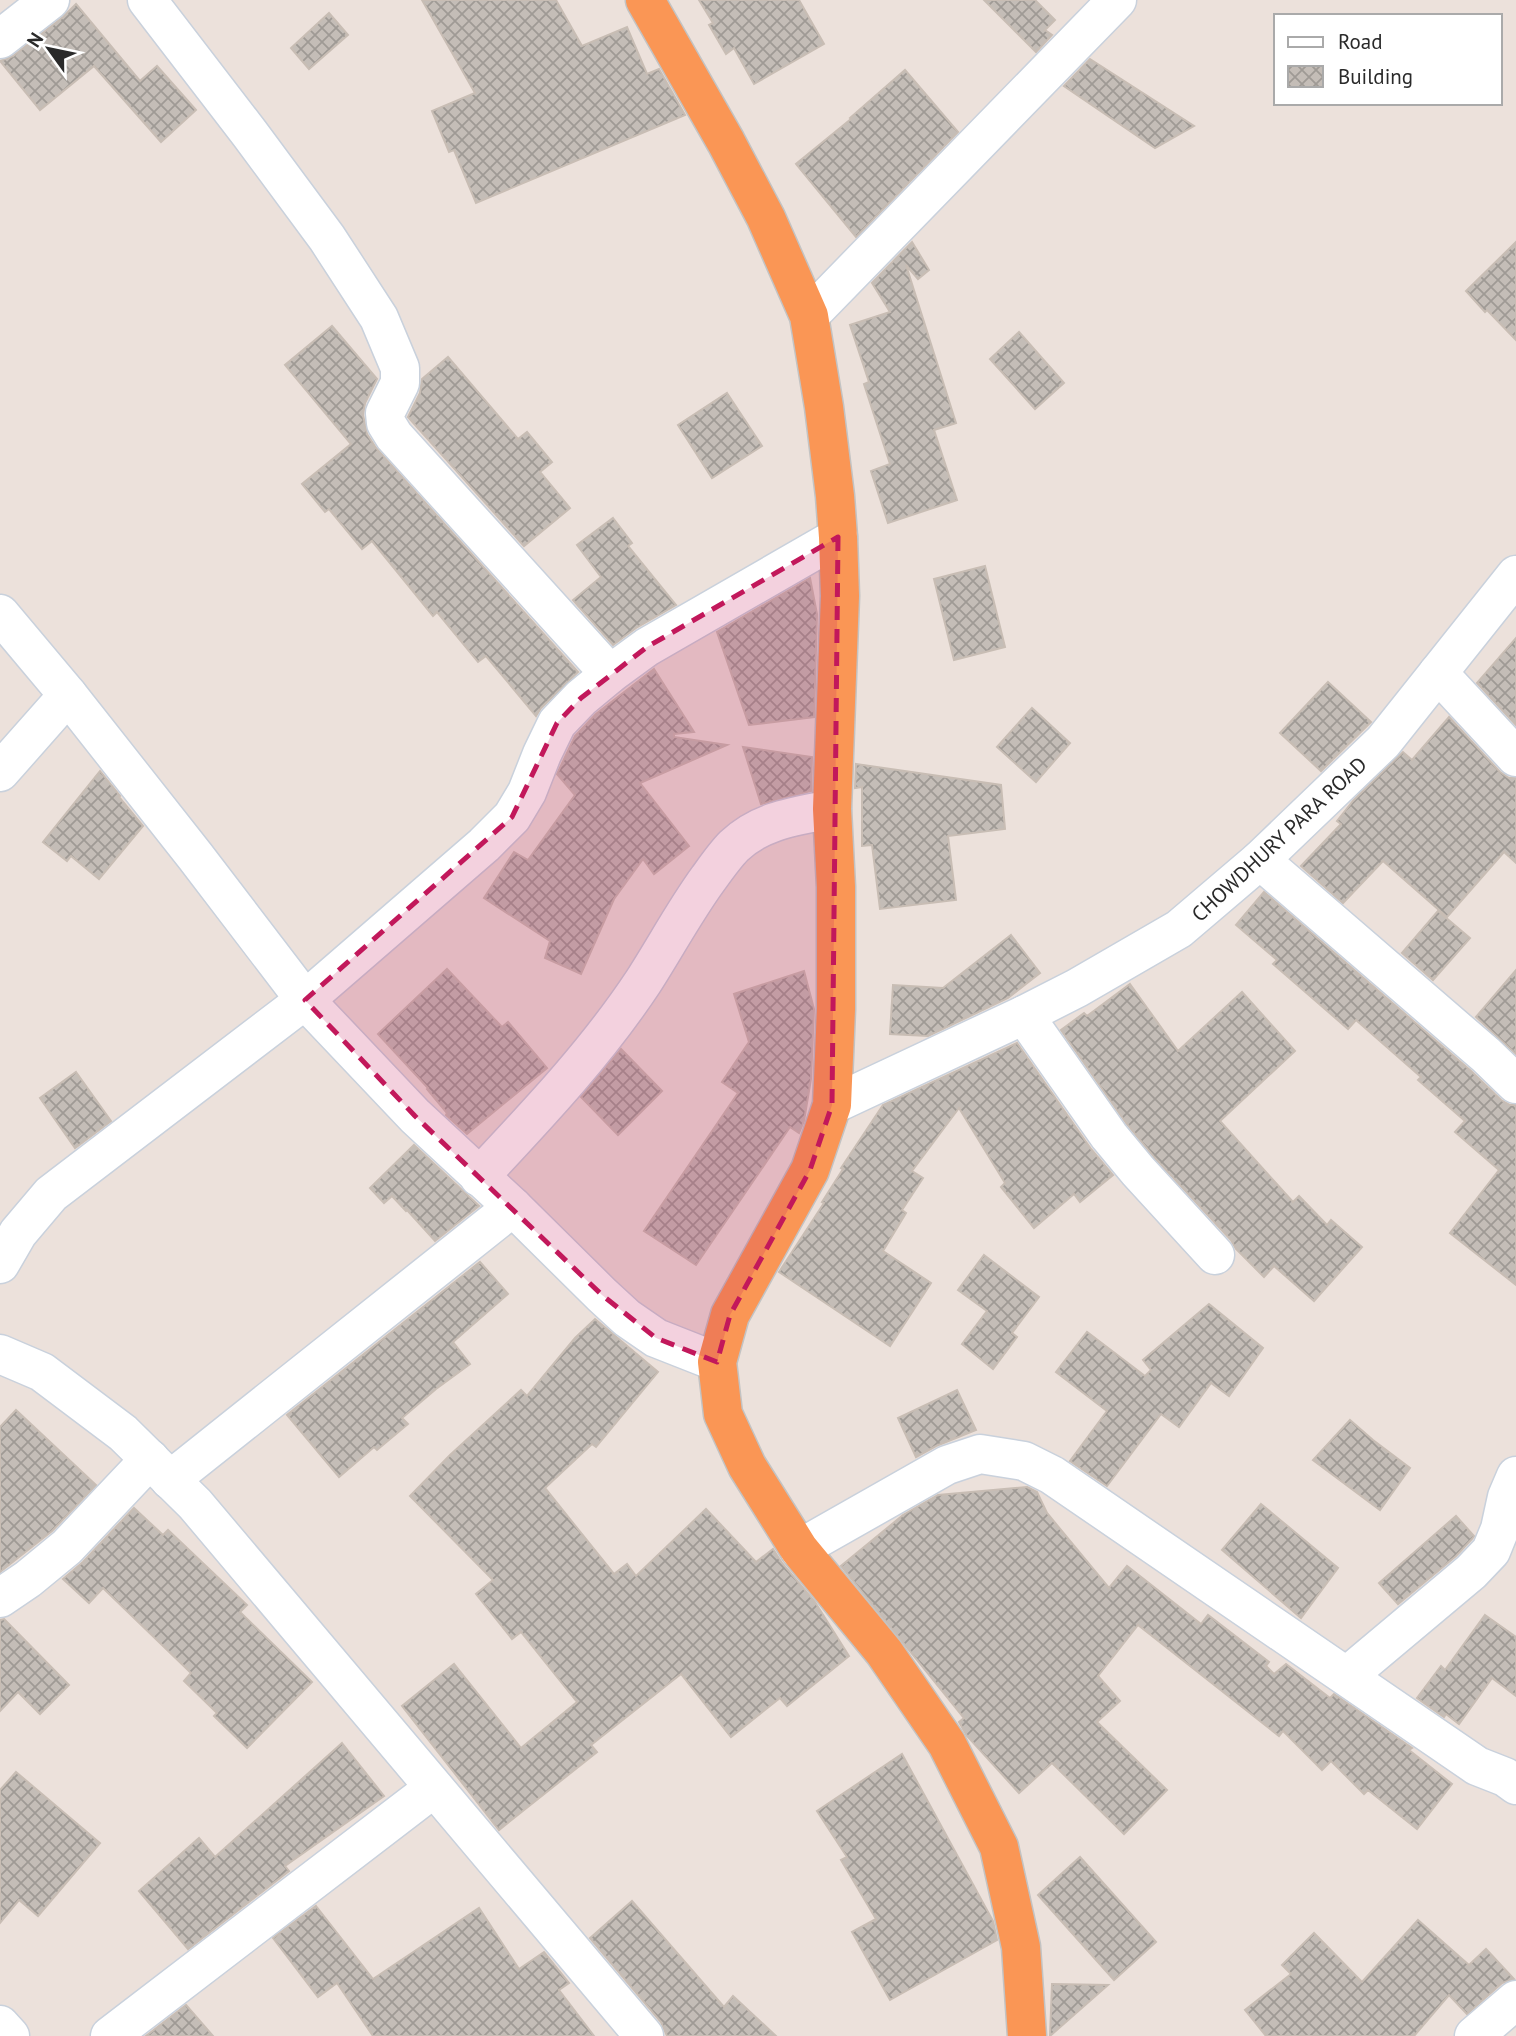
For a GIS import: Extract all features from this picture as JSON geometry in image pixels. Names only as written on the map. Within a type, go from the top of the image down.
[{"type":"highway","points":[[645,0],[766,218],[809,316],[824,407],[838,537],[840,596],[832,809],[836,901],[836,1009],[832,1105],[810,1170],[730,1315],[717,1362],[723,1414],[747,1466],[799,1549],[884,1652],[947,1744],[999,1847],[1021,1947],[1027,2036]]},
{"type":"street","points":[[0,39],[50,0]]},
{"type":"street","points":[[147,0],[327,238],[379,318],[400,368],[400,383],[385,413],[386,423],[394,436],[610,674]]},
{"type":"street","points":[[809,316],[1117,0]]},
{"type":"street","points":[[0,1264],[18,1233],[51,1194],[305,1000],[484,845],[512,817],[527,792],[557,723],[581,698],[647,647],[838,537]]},
{"type":"street","name":"CHOWDHURY PARA ROAD","points":[[832,1105],[1024,1015],[1180,929],[1260,860],[1383,742],[1516,575]]},
{"type":"street","points":[[5,632],[68,695],[305,1000],[415,1116],[627,1318],[656,1338],[717,1362]]},
{"type":"street","points":[[1438,673],[1516,757]]},
{"type":"street","points":[[0,772],[68,695]]},
{"type":"street","points":[[479,1177],[568,1081],[599,1041],[642,983],[694,900],[734,846],[758,828],[786,818],[832,809]]},
{"type":"street","points":[[1260,860],[1516,1084]]},
{"type":"street","points":[[1024,1015],[1109,1136],[1215,1255]]},
{"type":"street","points":[[0,1598],[28,1579],[160,1470],[513,1207]]},
{"type":"street","points":[[0,1354],[42,1372],[123,1433],[195,1504],[644,2036]]},
{"type":"street","points":[[799,1549],[947,1465],[980,1454],[1024,1461],[1052,1475],[1477,1766],[1516,1784]]},
{"type":"street","points":[[1346,1676],[1471,1572],[1491,1551],[1516,1476]]},
{"type":"street","points":[[110,2036],[434,1788]]},
{"type":"street","points":[[1474,2036],[1516,2000]]},
{"type":"street","points":[[0,2025],[10,2036]]},
{"type":"highlighted area","points":[[838,537],[832,1105],[810,1170],[730,1315],[717,1362],[656,1338],[602,1295],[415,1116],[305,1000],[512,817],[557,723],[581,698],[647,647]]},
{"type":"building","points":[[422,0],[556,0],[582,46],[627,27],[647,74],[659,69],[685,115],[476,203],[454,150],[449,152],[432,111],[475,93]]},
{"type":"building","points":[[699,0],[799,0],[824,44],[754,84],[734,48],[726,54],[709,25],[713,23]]},
{"type":"building","points":[[984,0],[1035,0],[1055,20],[1045,30],[1052,35],[1036,52]]},
{"type":"building","points":[[76,4],[140,81],[157,66],[196,110],[161,142],[94,66],[40,110],[0,61],[13,56]]},
{"type":"building","points":[[329,13],[348,35],[309,69],[291,48]]},
{"type":"building","points":[[1090,59],[1194,126],[1155,148],[1064,86]]},
{"type":"building","points":[[905,70],[958,132],[856,237],[796,164]]},
{"type":"building","points":[[912,242],[929,270],[918,279],[906,265],[956,423],[934,430],[957,500],[888,523],[871,471],[890,464],[864,384],[869,382],[850,325],[890,312],[872,283]]},
{"type":"building","points":[[1516,242],[1516,340],[1466,291]]},
{"type":"building","points":[[332,326],[377,379],[365,403],[363,415],[367,434],[376,448],[578,672],[536,716],[486,656],[478,662],[437,612],[433,616],[372,541],[362,549],[329,509],[325,512],[302,484],[351,444],[285,365]]},
{"type":"building","points":[[1019,332],[1064,383],[1035,409],[990,359]]},
{"type":"building","points":[[448,357],[518,439],[527,432],[552,462],[540,472],[570,508],[524,546],[408,417],[420,393],[422,379]]},
{"type":"building","points":[[727,393],[762,446],[712,478],[678,425]]},
{"type":"building","points":[[613,518],[632,543],[628,546],[676,605],[613,645],[573,600],[601,577],[577,545]]},
{"type":"building","points":[[985,566],[1005,647],[954,660],[934,579]]},
{"type":"building","points":[[810,578],[817,614],[814,717],[749,725],[717,632]]},
{"type":"building","points":[[1516,638],[1516,725],[1477,683]]},
{"type":"building","points":[[654,669],[694,732],[674,734],[674,737],[727,745],[640,783],[689,846],[654,874],[643,859],[614,899],[581,974],[545,958],[550,941],[484,898],[514,852],[528,860],[575,795],[557,774],[575,736],[596,714]]},
{"type":"building","points":[[1328,682],[1371,722],[1321,771],[1280,733]]},
{"type":"building","points":[[1032,708],[1070,743],[1036,782],[997,747]]},
{"type":"building","points":[[1449,717],[1500,772],[1509,778],[1516,778],[1516,863],[1504,852],[1447,917],[1383,861],[1343,903],[1301,866],[1341,824],[1337,821],[1353,801],[1403,752],[1412,760]]},
{"type":"building","points":[[743,747],[812,757],[811,791],[761,804]]},
{"type":"building","points":[[856,764],[1001,785],[1005,829],[948,836],[956,900],[880,909],[872,845],[862,846],[862,787],[855,788]]},
{"type":"building","points":[[100,771],[143,826],[99,879],[71,856],[67,861],[43,842]]},
{"type":"building","points":[[1264,892],[1501,1100],[1516,1105],[1516,1285],[1450,1233],[1499,1170],[1455,1132],[1465,1121],[1418,1080],[1421,1077],[1356,1020],[1348,1029],[1273,964],[1277,960],[1236,925]]},
{"type":"building","points":[[1438,911],[1470,938],[1433,980],[1402,953]]},
{"type":"building","points":[[1011,935],[1040,973],[1008,998],[928,1036],[890,1034],[893,985],[943,988]]},
{"type":"building","points":[[447,969],[502,1027],[508,1022],[547,1068],[467,1134],[446,1115],[428,1088],[378,1034]]},
{"type":"building","points":[[1516,970],[1516,1054],[1476,1017]]},
{"type":"building","points":[[804,971],[814,1009],[811,1079],[804,1121],[799,1133],[790,1127],[696,1265],[644,1231],[738,1093],[722,1082],[749,1042],[734,994]]},
{"type":"building","points":[[1130,984],[1178,1051],[1242,992],[1295,1051],[1220,1121],[1293,1202],[1299,1196],[1327,1225],[1331,1220],[1362,1247],[1314,1301],[1274,1266],[1264,1277],[1236,1249],[1231,1240],[1126,1123],[1061,1030],[1084,1013],[1087,1016]]},
{"type":"building","points":[[1017,1043],[1091,1149],[1113,1175],[1080,1202],[1074,1194],[1034,1228],[1001,1187],[1005,1183],[959,1108],[912,1171],[923,1178],[902,1210],[906,1213],[883,1251],[931,1283],[890,1346],[779,1272],[824,1203],[822,1202],[843,1169],[841,1168],[883,1105]]},
{"type":"building","points":[[621,1049],[662,1091],[618,1135],[581,1097]]},
{"type":"building","points":[[76,1072],[111,1121],[75,1148],[40,1098]]},
{"type":"building","points":[[414,1145],[479,1206],[435,1241],[392,1196],[384,1203],[370,1188]]},
{"type":"building","points":[[984,1255],[1039,1297],[1012,1333],[1017,1337],[993,1369],[962,1344],[987,1311],[958,1290]]},
{"type":"building","points":[[480,1262],[508,1294],[453,1342],[470,1364],[402,1418],[408,1424],[377,1450],[374,1447],[339,1477],[287,1415]]},
{"type":"building","points":[[1209,1304],[1263,1348],[1229,1396],[1211,1383],[1179,1427],[1161,1414],[1107,1486],[1070,1461],[1107,1411],[1056,1372],[1087,1332],[1145,1376],[1151,1370],[1143,1360]]},
{"type":"building","points":[[595,1319],[658,1372],[596,1447],[592,1444],[545,1488],[614,1574],[627,1564],[636,1576],[706,1509],[756,1562],[773,1549],[815,1602],[849,1656],[787,1706],[780,1698],[731,1737],[681,1674],[591,1745],[597,1752],[499,1830],[402,1706],[454,1664],[521,1748],[577,1702],[521,1632],[512,1639],[476,1594],[493,1580],[410,1496],[521,1390],[527,1396],[575,1338]]},
{"type":"building","points":[[957,1390],[976,1430],[916,1457],[898,1418]]},
{"type":"building","points":[[16,1410],[96,1485],[52,1531],[0,1572],[0,1427]]},
{"type":"building","points":[[1350,1420],[1410,1468],[1380,1510],[1313,1460]]},
{"type":"building","points":[[1027,1487],[1037,1492],[1047,1513],[1109,1588],[1127,1566],[1201,1624],[1208,1615],[1269,1662],[1266,1666],[1274,1674],[1286,1664],[1330,1698],[1334,1694],[1412,1748],[1409,1750],[1452,1784],[1417,1829],[1368,1790],[1364,1794],[1331,1761],[1322,1770],[1283,1731],[1279,1736],[1138,1625],[1098,1676],[1120,1701],[1097,1722],[1167,1790],[1124,1834],[1052,1763],[1019,1793],[967,1736],[959,1722],[964,1718],[841,1566],[903,1515],[938,1495]]},
{"type":"building","points":[[1261,1504],[1338,1568],[1301,1618],[1222,1550]]},
{"type":"building","points":[[134,1508],[163,1535],[168,1530],[247,1605],[240,1612],[312,1682],[247,1748],[214,1716],[217,1713],[184,1681],[191,1673],[103,1588],[89,1603],[63,1579],[83,1562]]},
{"type":"building","points":[[1456,1516],[1474,1536],[1456,1556],[1398,1604],[1379,1583]]},
{"type":"building","points":[[1485,1615],[1516,1637],[1516,1696],[1492,1678],[1459,1724],[1417,1698],[1441,1666],[1445,1670]]},
{"type":"building","points":[[4,1619],[69,1685],[40,1714],[18,1692],[0,1711],[0,1620]]},
{"type":"building","points":[[342,1743],[384,1796],[285,1866],[289,1871],[188,1949],[139,1891],[199,1838],[215,1857]]},
{"type":"building","points":[[902,1754],[993,1921],[997,1940],[890,2000],[852,1932],[876,1919],[841,1860],[847,1857],[817,1811]]},
{"type":"building","points":[[16,1772],[100,1843],[38,1916],[19,1900],[0,1923],[0,1790]]},
{"type":"building","points":[[1080,1857],[1156,1942],[1114,1980],[1038,1895]]},
{"type":"building","points":[[632,1901],[724,2007],[733,1996],[776,2036],[667,2036],[661,2022],[590,1938]]},
{"type":"building","points":[[316,1906],[373,1979],[479,1908],[519,1969],[544,1952],[569,1983],[559,1990],[594,2036],[373,2036],[337,1983],[318,1997],[273,1938]]},
{"type":"building","points":[[1418,1920],[1469,1965],[1486,1949],[1514,1979],[1502,1983],[1467,2014],[1449,1995],[1414,2036],[1266,2036],[1245,2010],[1291,1974],[1282,1965],[1314,1933],[1362,1982]]},
{"type":"building","points":[[1052,1984],[1108,1985],[1050,2036]]},
{"type":"building","points":[[186,2005],[213,2036],[146,2036]]}]
